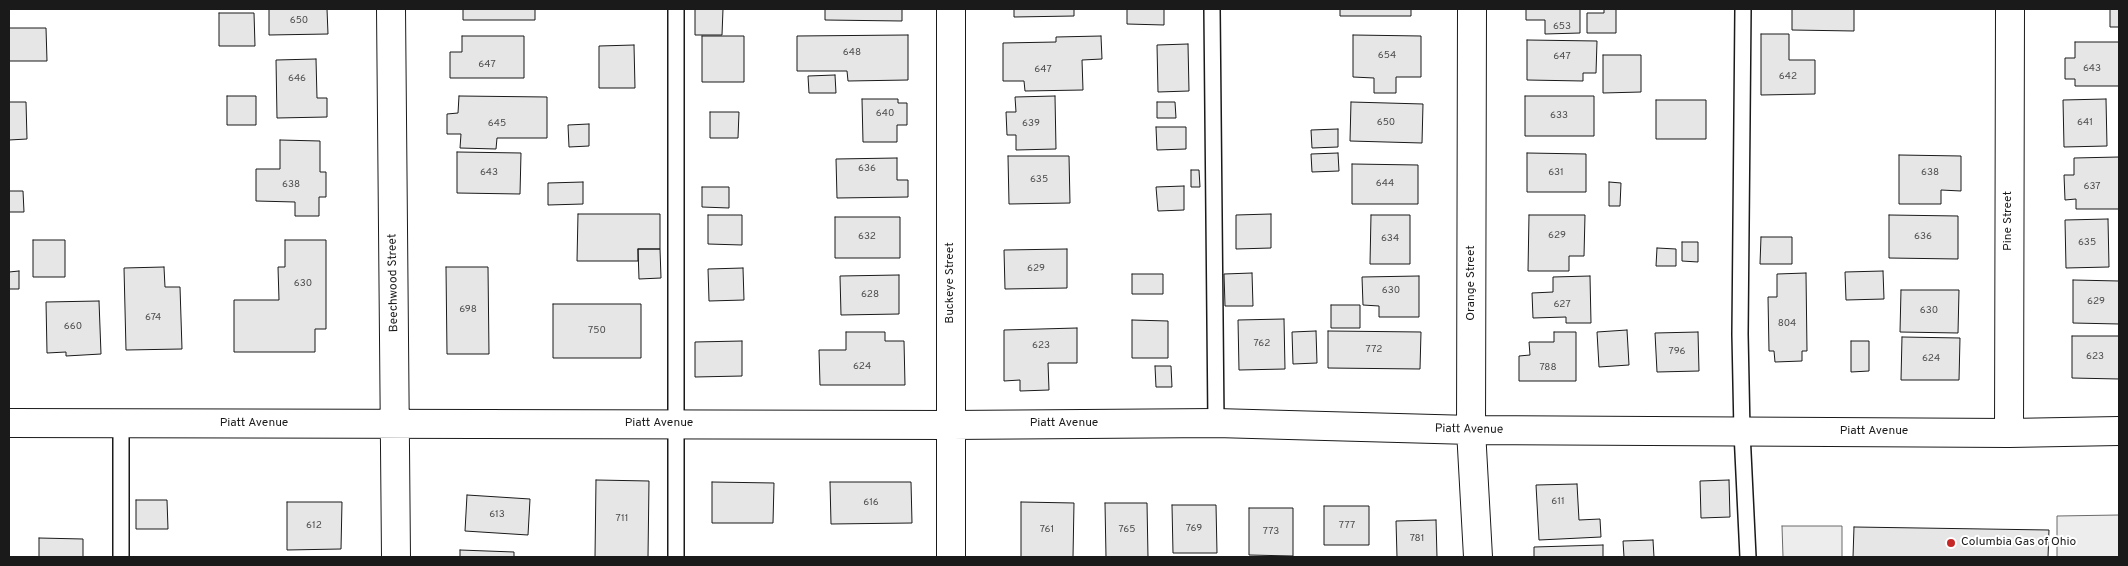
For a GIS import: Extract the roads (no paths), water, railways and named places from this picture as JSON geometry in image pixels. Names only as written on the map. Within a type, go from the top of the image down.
[{"type":"street","name":"Beechwood Street","points":[[391,9],[396,557]]},
{"type":"street","name":"Buckeye Street","points":[[951,9],[951,557]]},
{"type":"street","name":"Orange Street","points":[[1472,9],[1472,430],[1478,557]]},
{"type":"street","name":"Pine Street","points":[[2009,433],[2010,9]]},
{"type":"street","name":"Piatt Avenue","points":[[9,424],[951,425],[1216,423],[1472,430],[2009,433],[2119,431]]},
{"type":"lane","points":[[676,9],[676,557]]},
{"type":"lane","points":[[1212,9],[1216,423]]},
{"type":"lane","points":[[1743,9],[1741,140],[1742,432],[1748,557]]},
{"type":"lane","points":[[121,424],[121,557]]},
{"type":"place","name":"Columbia Gas of Ohio","points":[[1951,543]]}]
